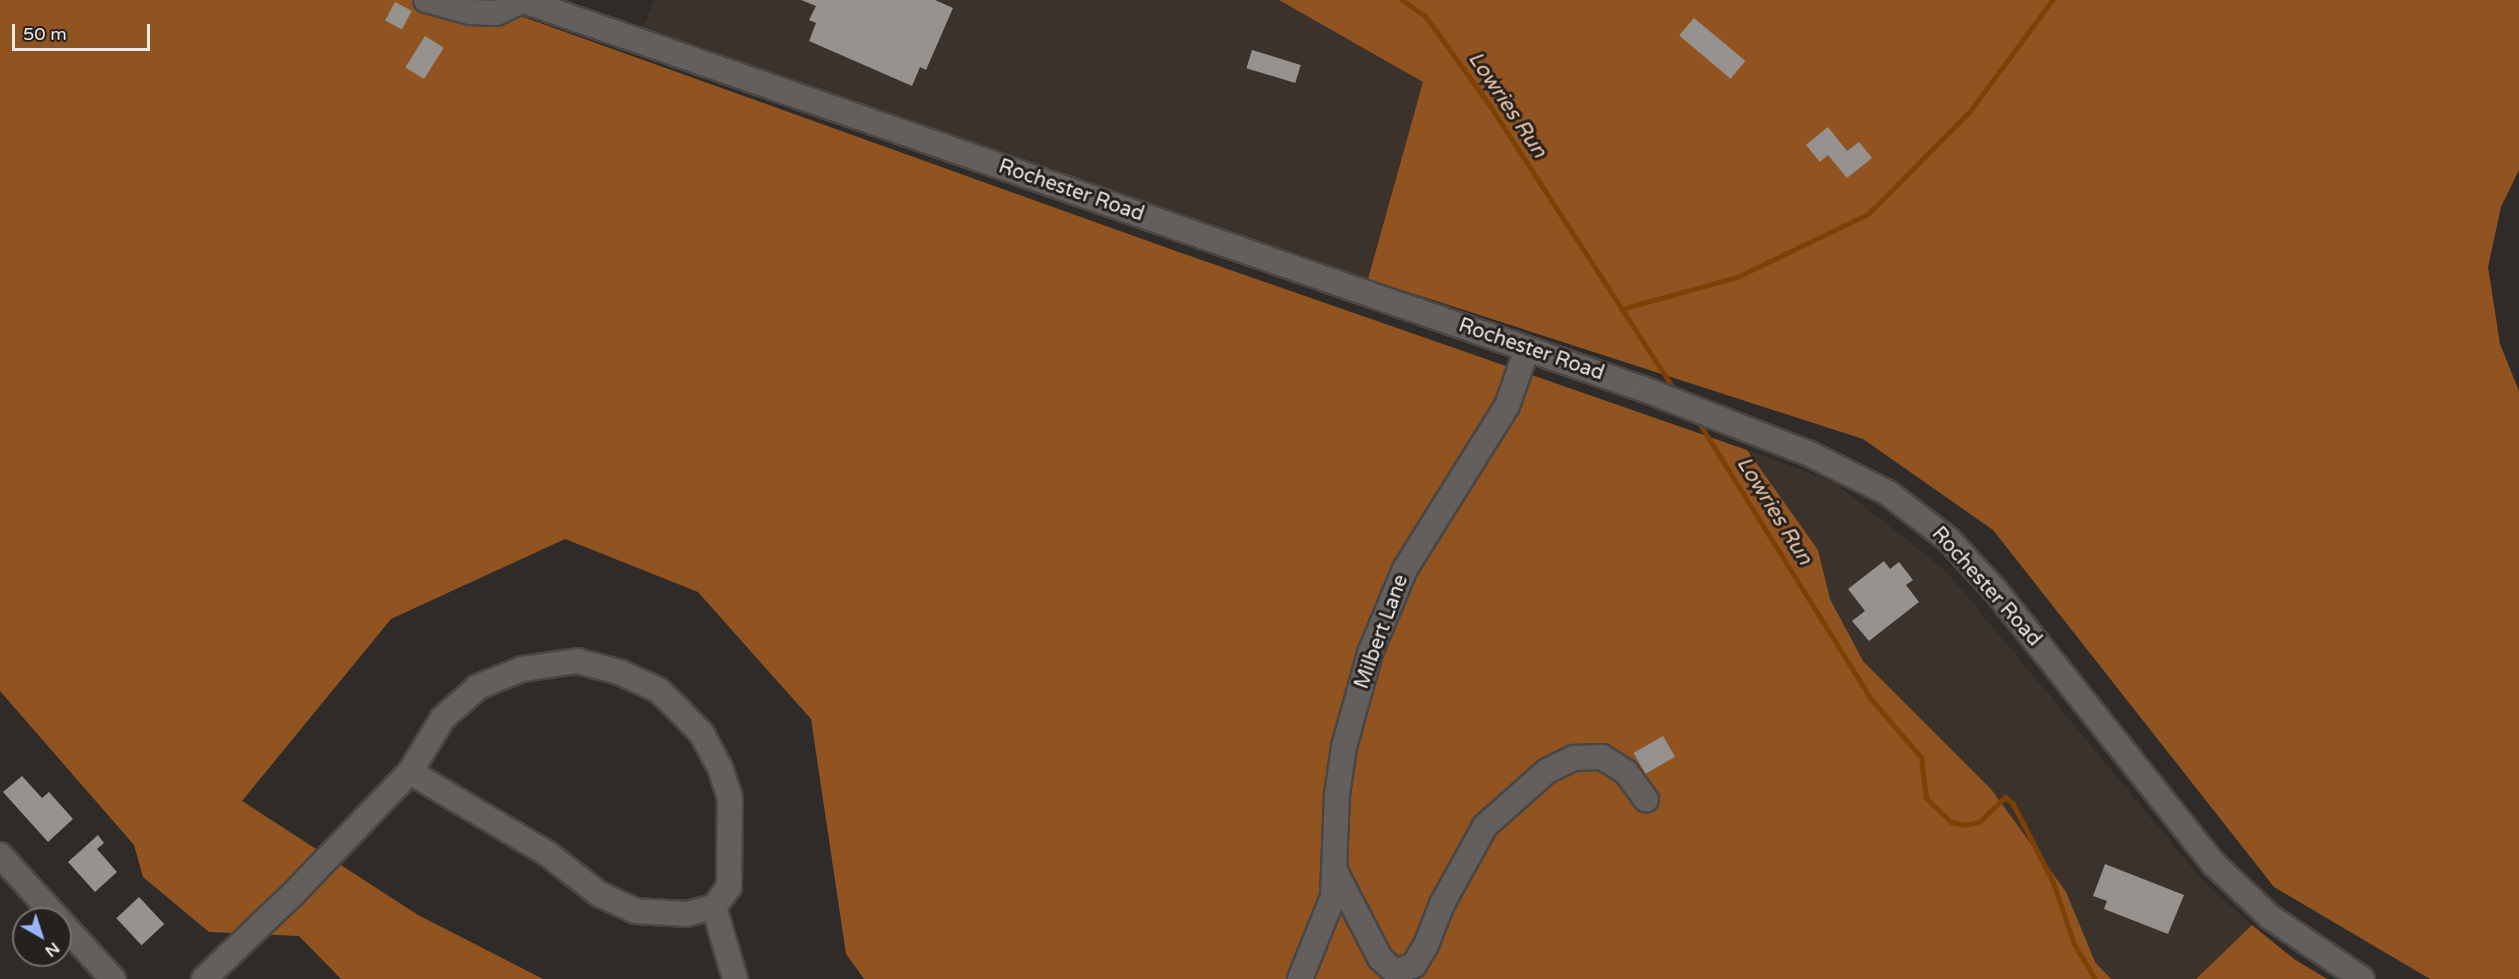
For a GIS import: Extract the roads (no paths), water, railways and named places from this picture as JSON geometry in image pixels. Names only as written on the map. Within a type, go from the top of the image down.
[{"type":"street","points":[[426,0],[470,12],[496,13],[521,0]]},
{"type":"street","name":"Rochester Road","points":[[521,0],[1669,399],[1808,453],[1888,493],[1949,540],[1995,590],[2214,864],[2270,917],[2362,979]]},
{"type":"street","name":"Milbert Lane","points":[[1300,979],[1324,924],[1336,873],[1337,795],[1344,747],[1373,644],[1405,569],[1507,406],[1527,349]]},
{"type":"street","points":[[204,979],[292,895],[410,772],[443,718],[478,687],[522,669],[577,661],[619,672],[658,690],[702,734],[721,770],[730,798],[729,887],[714,907],[687,914],[635,911],[599,894],[548,854],[410,772]]},
{"type":"street","name":"Milbert Lane","points":[[1336,873],[1380,958],[1395,972],[1414,964],[1426,945],[1442,904],[1485,826],[1547,771],[1574,758],[1602,757],[1626,771],[1646,800]]},
{"type":"street","points":[[0,855],[47,907]]},
{"type":"street","points":[[714,907],[735,979]]},
{"type":"street","points":[[72,934],[113,979]]},
{"type":"waterway","name":"Lowries Run","points":[[1402,0],[1426,17],[1490,106],[1676,392]]},
{"type":"waterway","points":[[1621,309],[1737,277],[1868,214],[1970,111],[2052,0]]},
{"type":"waterway","name":"Lowries Run","points":[[1696,418],[1870,698],[1921,757],[1926,798],[1951,822],[1964,825],[1979,822],[2005,797],[2013,804],[2053,882],[2074,944],[2095,979]]}]
